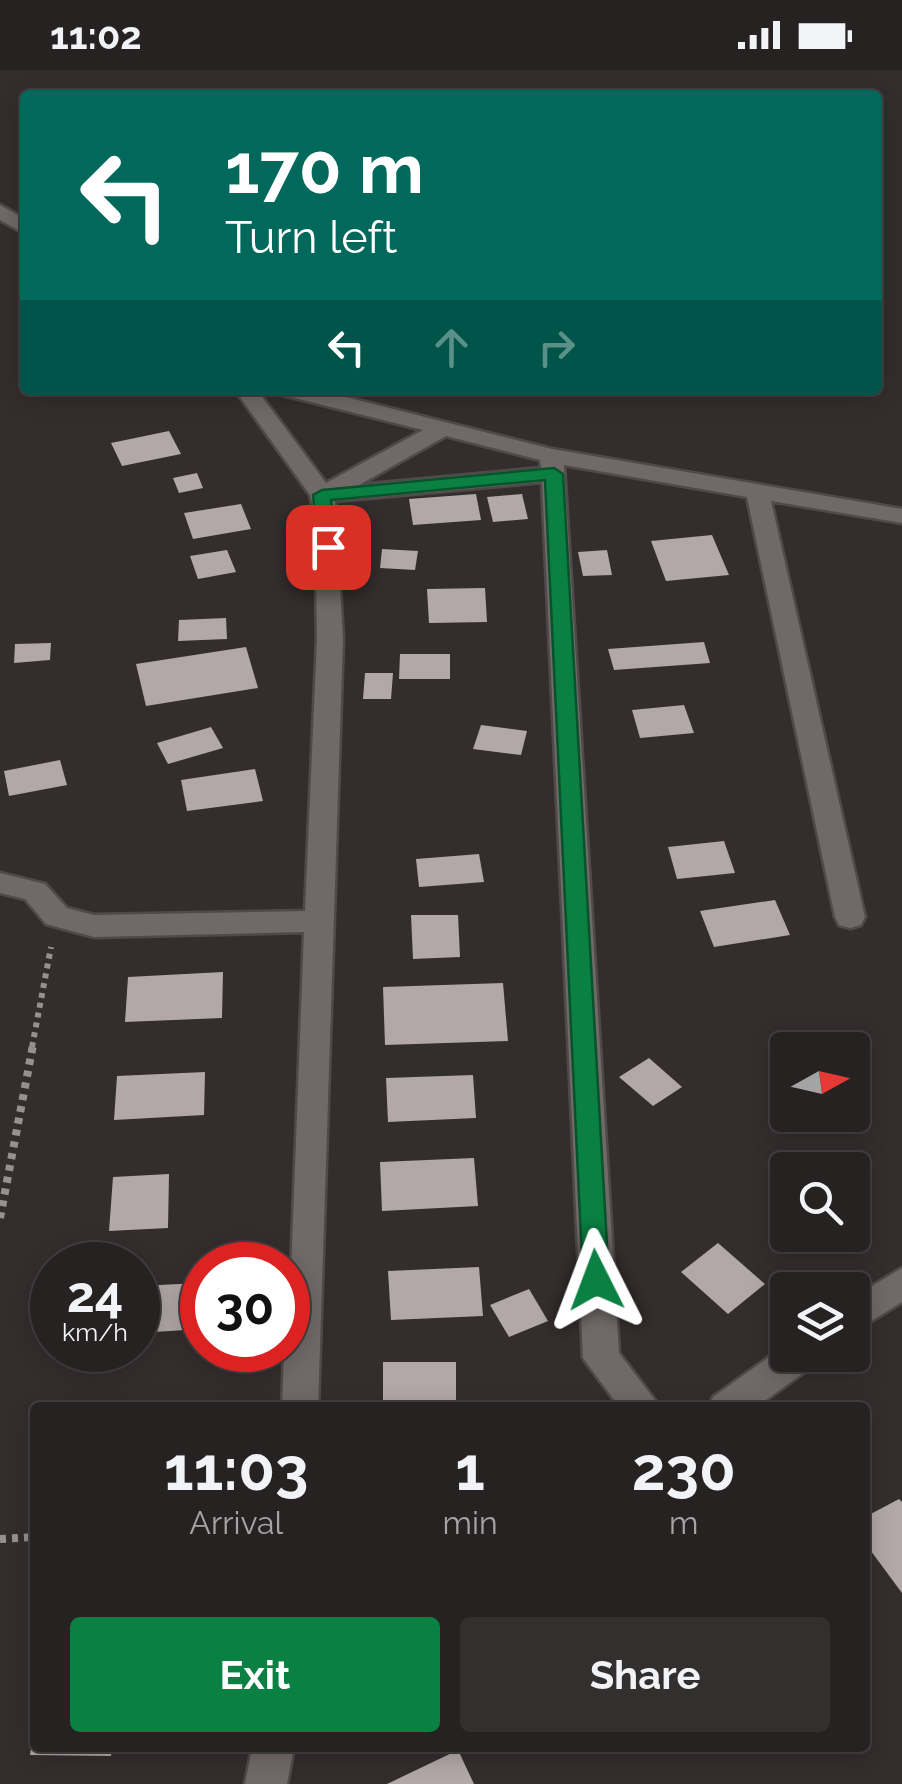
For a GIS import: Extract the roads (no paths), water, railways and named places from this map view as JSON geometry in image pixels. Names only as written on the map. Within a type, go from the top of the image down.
[{"type":"street","points":[[250,395],[322,495],[326,517],[330,639],[322,921],[300,1402]]},
{"type":"street","points":[[311,395],[446,427],[553,465],[902,516]]},
{"type":"street","points":[[322,495],[446,427]]},
{"type":"street","points":[[322,495],[553,465]]},
{"type":"street","points":[[553,465],[600,1358],[637,1402]]},
{"type":"street","points":[[758,494],[850,917]]},
{"type":"street","points":[[0,883],[35,892],[57,916],[94,926],[322,921]]},
{"type":"street","points":[[870,1305],[902,1283]]},
{"type":"street","points":[[734,1402],[776,1372]]},
{"type":"street","points":[[266,1784],[273,1752]]}]
